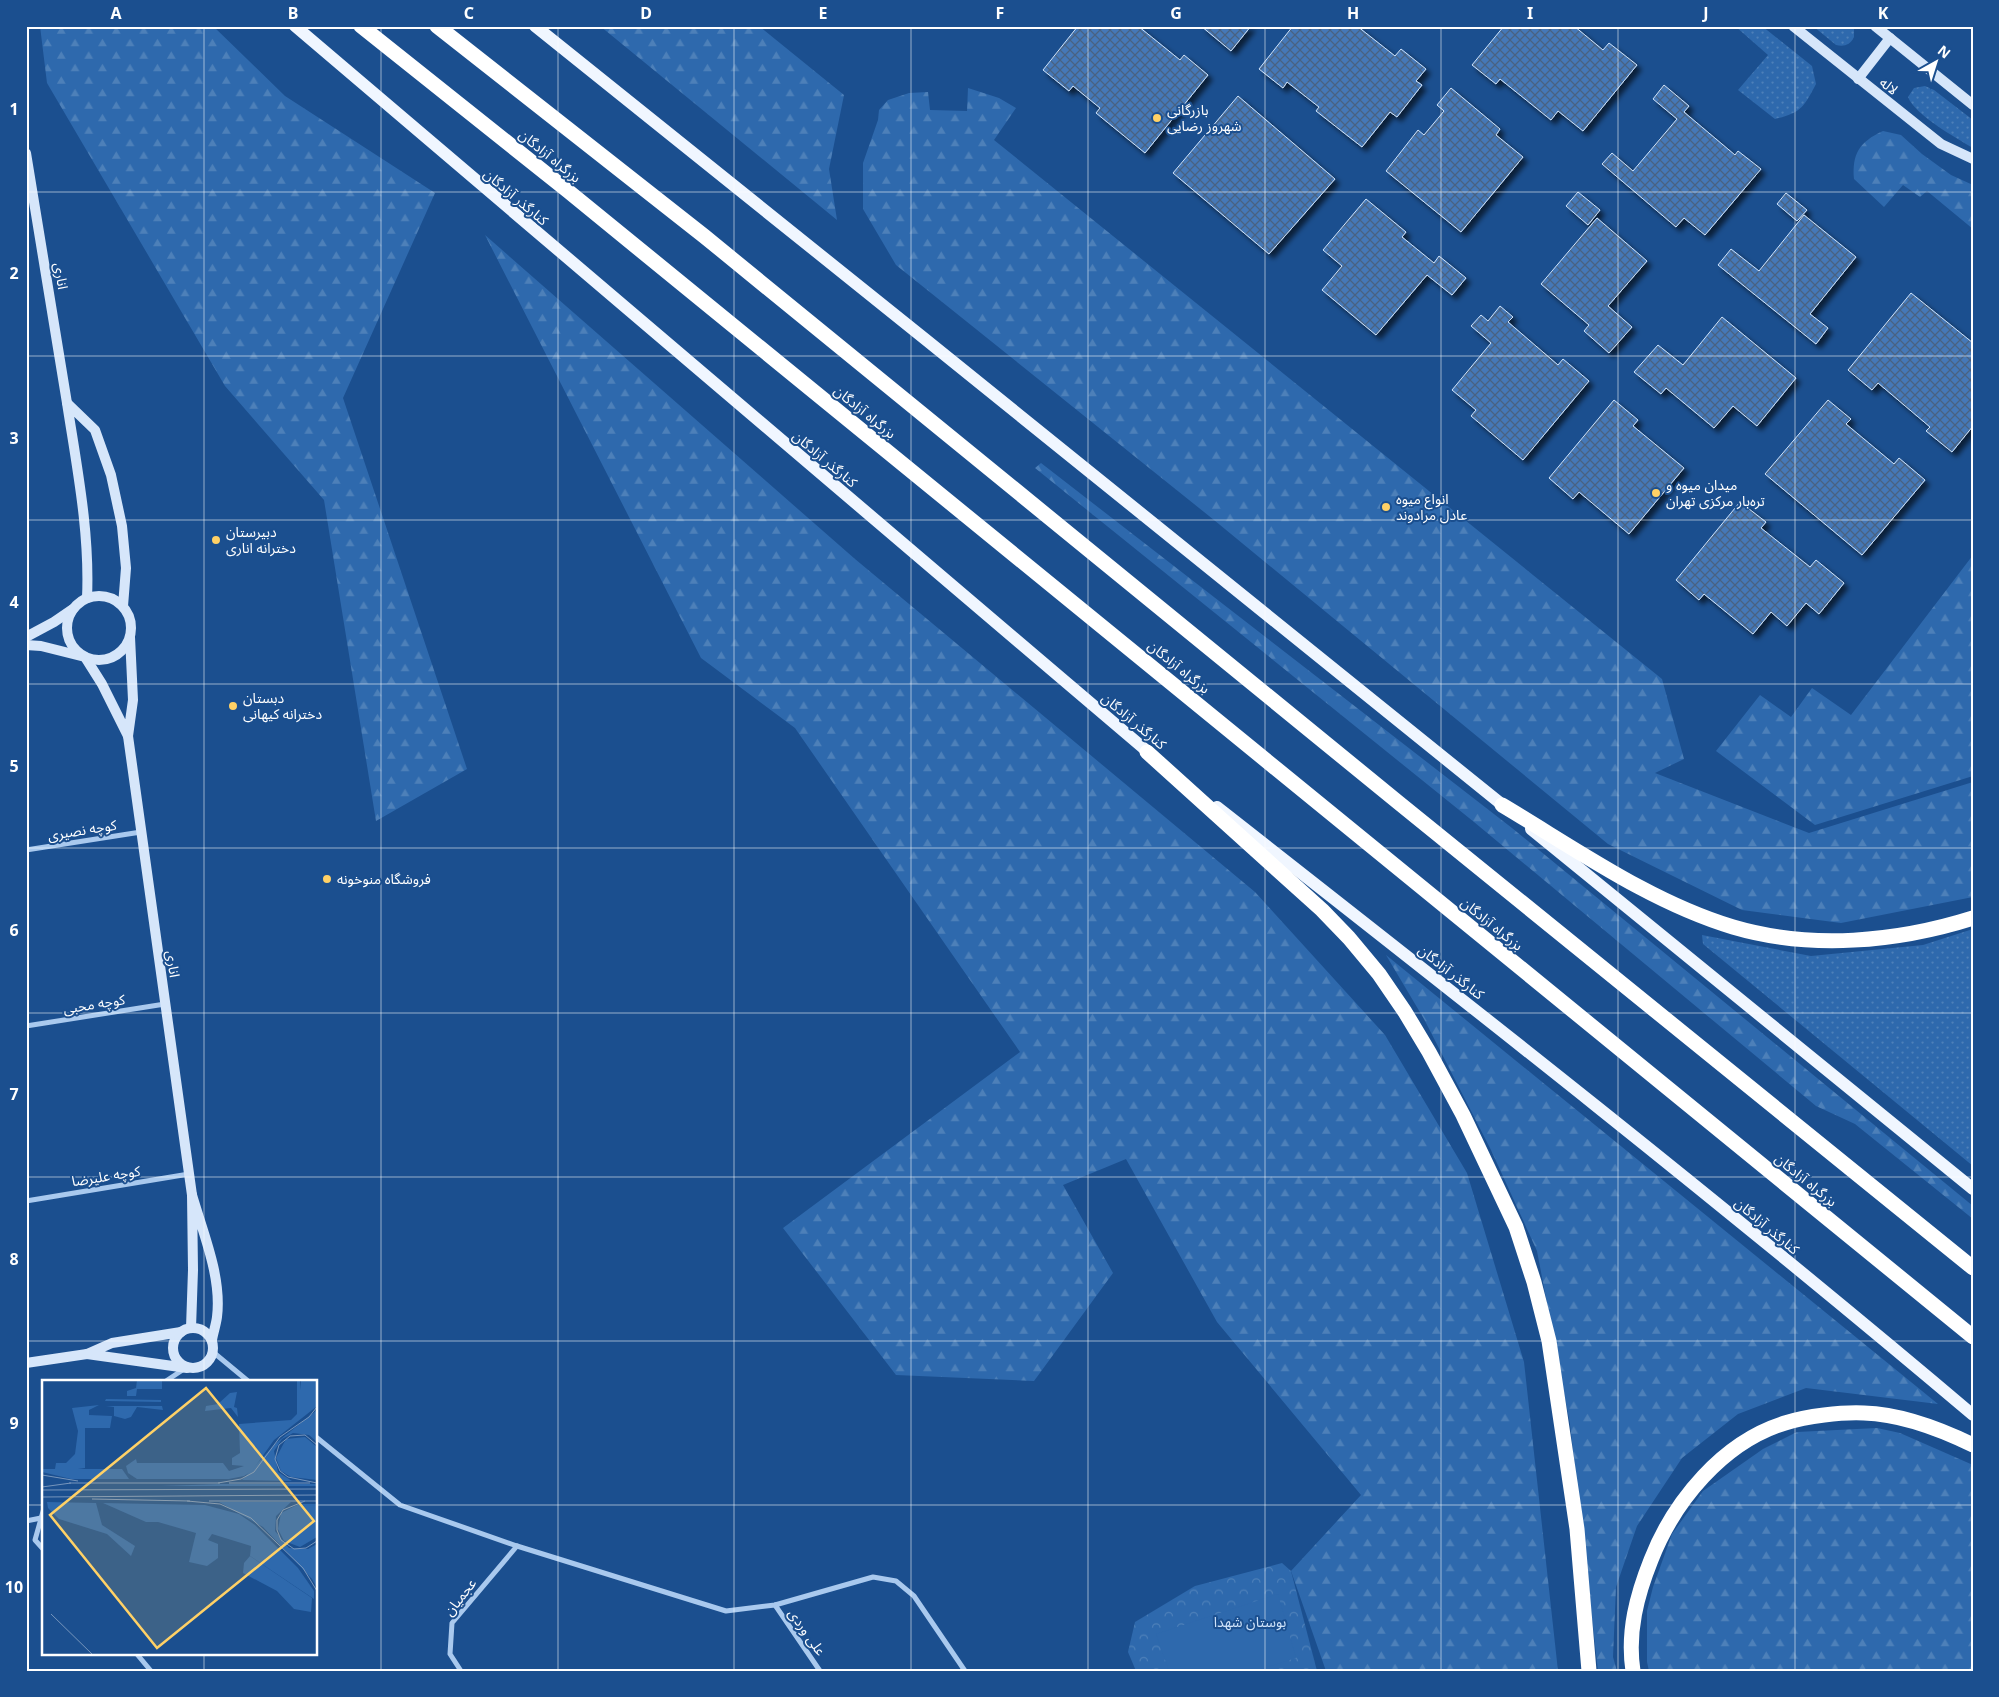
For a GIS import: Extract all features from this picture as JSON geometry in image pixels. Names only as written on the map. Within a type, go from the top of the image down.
[{"type":"highway","name":"بزرگراه آزادگان","points":[[361,26],[599,216],[1973,1337]]},
{"type":"highway","points":[[437,26],[711,243],[1406,810],[1973,1268]]},
{"type":"highway","points":[[1147,752],[1322,910],[1373,967],[1405,1012],[1429,1052],[1485,1160],[1516,1227],[1534,1282],[1548,1341],[1577,1529],[1589,1671]]},
{"type":"highway","points":[[1502,805],[1643,889],[1698,914],[1761,934],[1802,939],[1846,941],[1892,937],[1932,930],[1973,918]]},
{"type":"highway","points":[[1633,1671],[1630,1639],[1634,1610],[1644,1577],[1660,1537],[1686,1496],[1722,1458],[1751,1438],[1785,1423],[1830,1415],[1864,1413],[1914,1422],[1956,1436],[1973,1445]]},
{"type":"main road","name":"کنارگذر آزادگان","points":[[295,26],[1147,752],[1522,1046],[1973,1415]]},
{"type":"main road","points":[[535,26],[925,338],[1973,1189]]},
{"type":"street","name":"لاله","points":[[1793,26],[1941,144],[1973,160]]},
{"type":"street","points":[[1875,26],[1973,105]]},
{"type":"street","points":[[1858,79],[1890,38]]},
{"type":"street","name":"اناری","points":[[26,153],[83,509],[89,570],[87,598]]},
{"type":"street","points":[[67,403],[95,430],[111,475],[122,526],[126,568],[123,606]]},
{"type":"street","points":[[26,637],[54,622],[87,598],[97,596],[116,600],[123,606],[132,626],[130,637],[120,653],[103,660],[41,646],[26,645]]},
{"type":"street","points":[[74,609],[69,619],[67,630],[76,650],[85,656]]},
{"type":"street","name":"اناری","points":[[130,637],[133,700],[128,736],[192,1195],[193,1270],[186,1330]]},
{"type":"street","name":"اناری","points":[[85,656],[102,684],[128,736]]},
{"type":"street","name":"کوچه نصیری","points":[[26,850],[141,832]]},
{"type":"street","name":"کوچه محبی","points":[[26,1026],[165,1004]]},
{"type":"street","name":"کوچه علیرضا","points":[[26,1201],[189,1174]]},
{"type":"street","name":"اناری","points":[[192,1195],[211,1258],[216,1288],[217,1316],[212,1340]]},
{"type":"street","points":[[186,1330],[173,1342],[176,1360],[186,1368]]},
{"type":"street","points":[[26,1364],[87,1354],[112,1343],[186,1330],[203,1331],[212,1340],[213,1352],[208,1361],[199,1368],[186,1368],[87,1354]]},
{"type":"street","points":[[213,1352],[247,1380]]},
{"type":"street","points":[[168,1380],[186,1368]]},
{"type":"street","points":[[318,1439],[400,1505],[517,1546],[726,1611],[775,1605],[873,1577],[896,1581],[914,1596],[965,1671]]},
{"type":"street","points":[[42,1515],[35,1540],[42,1548]]},
{"type":"street","points":[[26,1521],[41,1518]]},
{"type":"street","name":"عجمیان","points":[[461,1671],[450,1654],[452,1623],[517,1546]]},
{"type":"street","name":"علی وردی","points":[[775,1605],[820,1671]]},
{"type":"street","points":[[137,1654],[151,1671]]},
{"type":"green space","points":[[40,26],[213,26],[285,96],[435,193],[343,398],[467,769],[376,821],[324,500],[225,386],[47,83]]},
{"type":"green space","points":[[600,26],[759,26],[844,95],[829,169],[837,220]]},
{"type":"green space","points":[[1735,26],[1762,26],[1812,66],[1816,84],[1801,108],[1791,114],[1775,119],[1738,90],[1768,55]]},
{"type":"green space","points":[[1813,26],[1851,26],[1854,29],[1854,37],[1846,45],[1836,45]]},
{"type":"green space","points":[[1925,86],[1934,90],[1973,120],[1973,148],[1937,126],[1912,104],[1908,97],[1914,88]]},
{"type":"green space","points":[[968,88],[999,98],[1016,108],[994,140],[1662,679],[1684,759],[1655,773],[1809,833],[1973,782],[1973,897],[1841,923],[1742,910],[1608,844],[1214,520],[896,265],[863,209],[863,163],[878,120],[879,110],[888,100],[909,93],[928,92],[930,110],[967,111]]},
{"type":"green space","points":[[1883,131],[1901,135],[1922,154],[1951,175],[1973,185],[1973,229],[1927,191],[1920,197],[1903,185],[1884,207],[1854,179],[1854,162],[1859,150],[1868,140]]},
{"type":"green space","points":[[485,235],[855,559],[1255,892],[1385,1035],[1467,1173],[1524,1362],[1558,1671],[1326,1671],[1291,1571],[1361,1495],[1217,1322],[1126,1159],[1063,1185],[1113,1273],[1034,1381],[896,1375],[783,1228],[1020,1052],[795,728],[701,658]]},
{"type":"green space","points":[[1041,463],[1512,828],[1973,1206],[1973,1219],[1855,1124],[1816,1106],[1474,822],[1035,468]]},
{"type":"green space","points":[[1973,555],[1973,776],[1815,825],[1716,751],[1760,695],[1791,717],[1812,688],[1851,715]]},
{"type":"green space","points":[[1973,929],[1973,1166],[1703,944],[1702,935],[1811,956],[1923,945]]},
{"type":"green space","points":[[1386,955],[1938,1404],[1806,1388],[1738,1414],[1682,1458],[1637,1526],[1616,1587],[1613,1657],[1617,1671],[1598,1671],[1570,1424],[1537,1251],[1491,1150],[1424,1019]]},
{"type":"green space","points":[[1877,1428],[1900,1433],[1973,1465],[1973,1671],[1649,1671],[1647,1662],[1647,1611],[1653,1587],[1672,1534],[1703,1491],[1763,1449],[1797,1432]]},
{"type":"green space","name":"بوستان شهدا","points":[[1282,1563],[1291,1571],[1317,1671],[1136,1671],[1128,1652],[1135,1622],[1195,1586]]},
{"type":"green space","points":[[1278,1594],[1296,1658],[1255,1671],[1169,1671],[1156,1634]]},
{"type":"building","points":[[1078,26],[1138,26],[1180,60],[1184,55],[1208,75],[1145,153],[1096,113],[1100,108],[1073,86],[1069,91],[1043,70]]},
{"type":"building","points":[[1201,26],[1251,26],[1231,51]]},
{"type":"building","points":[[1293,26],[1357,26],[1395,56],[1401,49],[1426,69],[1416,81],[1422,85],[1397,117],[1390,112],[1362,147],[1316,111],[1319,107],[1287,82],[1283,88],[1259,69]]},
{"type":"building","points":[[1504,26],[1574,26],[1603,50],[1609,43],[1637,65],[1583,131],[1558,111],[1551,120],[1500,79],[1496,84],[1472,65]]},
{"type":"building","points":[[1664,85],[1689,106],[1684,112],[1735,155],[1738,151],[1761,169],[1705,235],[1684,218],[1676,227],[1602,164],[1612,153],[1633,171],[1677,119],[1653,99]]},
{"type":"building","points":[[1451,88],[1500,129],[1496,135],[1523,157],[1461,232],[1386,171],[1418,130],[1424,135],[1444,111],[1437,105]]},
{"type":"building","points":[[1238,96],[1335,179],[1269,254],[1173,173]]},
{"type":"building","points":[[1578,192],[1600,210],[1588,225],[1566,206]]},
{"type":"building","points":[[1786,193],[1807,210],[1797,221],[1777,204]]},
{"type":"building","points":[[1366,199],[1406,232],[1402,237],[1434,263],[1439,256],[1466,278],[1452,295],[1427,275],[1376,335],[1322,290],[1342,266],[1323,250]]},
{"type":"building","points":[[1804,215],[1856,257],[1810,314],[1828,328],[1816,344],[1718,265],[1731,249],[1759,271]]},
{"type":"building","points":[[1597,218],[1647,261],[1608,306],[1632,327],[1609,353],[1584,331],[1589,325],[1541,284]]},
{"type":"building","points":[[1911,293],[1973,343],[1973,426],[1952,452],[1926,431],[1930,427],[1878,383],[1872,390],[1848,370]]},
{"type":"building","points":[[1500,306],[1513,317],[1508,322],[1558,365],[1563,359],[1589,381],[1523,460],[1471,416],[1476,410],[1452,390],[1491,343],[1471,326],[1481,315],[1488,321]]},
{"type":"building","points":[[1722,317],[1796,378],[1757,426],[1733,406],[1714,428],[1666,388],[1661,394],[1634,372],[1658,345],[1683,365]]},
{"type":"building","points":[[1614,400],[1638,420],[1633,426],[1684,468],[1629,534],[1579,492],[1573,499],[1549,478]]},
{"type":"building","points":[[1828,400],[1851,419],[1846,424],[1894,464],[1899,458],[1925,480],[1862,555],[1765,474]]},
{"type":"building","points":[[1740,502],[1766,522],[1761,528],[1810,567],[1816,560],[1844,583],[1819,614],[1806,603],[1787,626],[1771,612],[1753,634],[1704,594],[1699,600],[1676,580]]},
{"type":"place","name":"بازرگانی شهروز رضایی","points":[[1157,118]]},
{"type":"place","name":"میدان میوه و تره‌بار مرکزی تهران","points":[[1656,493]]},
{"type":"place","name":"انواع میوه عادل مرادوند","points":[[1386,507]]},
{"type":"place","name":"دبیرستان دخترانه اناری","points":[[216,540]]},
{"type":"place","name":"دبستان دخترانه کیهانی","points":[[233,706]]},
{"type":"place","name":"فروشگاه منوخونه","points":[[327,879]]}]
